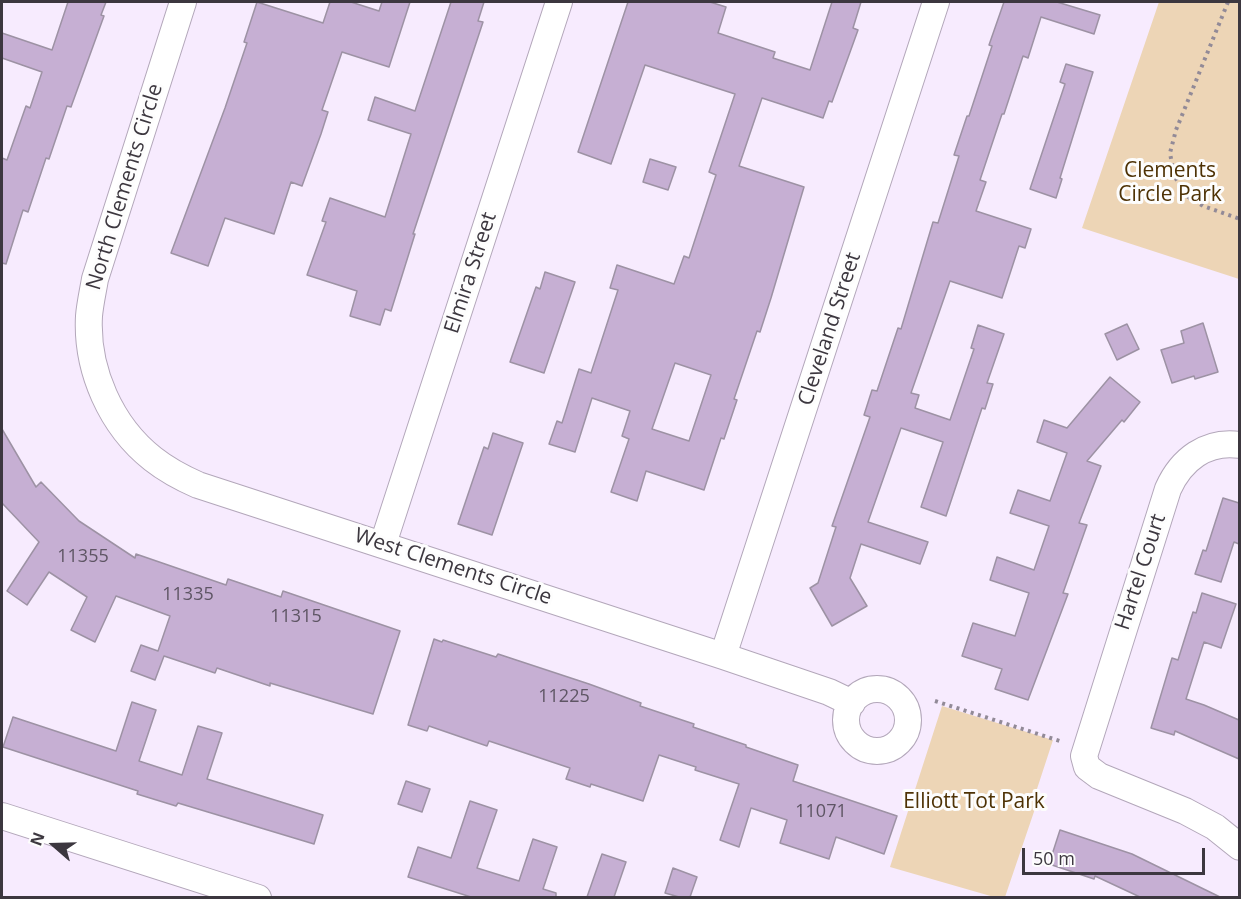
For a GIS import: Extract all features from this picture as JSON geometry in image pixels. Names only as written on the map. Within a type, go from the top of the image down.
[{"type":"street","name":"North Clements Circle","points":[[97,375],[92,360],[89,327],[95,279],[183,2]]},
{"type":"street","name":"Elmira Street","points":[[383,544],[559,2]]},
{"type":"street","name":"Cleveland Street","points":[[723,656],[936,2]]},
{"type":"street","name":"West Clements Circle","points":[[97,375],[114,415],[127,433],[153,459],[198,485],[723,656],[829,692],[852,703]]},
{"type":"street","name":"Hartel Court","points":[[1076,743],[1175,473],[1187,460],[1214,446],[1232,444],[1239,446]]},
{"type":"street","points":[[1076,743],[1088,767],[1099,776],[1185,811],[1215,827],[1239,847]]},
{"type":"street","points":[[2,816],[258,897]]},
{"type":"path","points":[[1228,2],[1176,130],[1170,153],[1174,175],[1185,195],[1203,206],[1239,219]]},
{"type":"path","points":[[935,701],[1076,743]]},
{"type":"green space","name":"Clements Circle Park","points":[[1159,2],[1239,2],[1239,279],[1082,228]]},
{"type":"green space","name":"Elliott Tot Park","points":[[942,706],[1053,740],[1035,795],[1039,797],[1005,897],[994,897],[890,867]]},
{"type":"building","points":[[68,2],[106,2],[101,15],[104,16],[71,107],[67,106],[49,159],[46,158],[28,212],[23,210],[6,264],[2,263],[2,158],[7,160],[26,106],[30,108],[42,72],[2,58],[2,33],[52,50]]},
{"type":"building","points":[[257,2],[323,23],[330,2],[351,2],[379,11],[382,2],[410,2],[389,67],[342,52],[322,110],[328,112],[302,186],[291,182],[274,234],[225,218],[208,266],[171,253],[225,108],[247,43],[244,42]]},
{"type":"building","points":[[451,2],[484,2],[478,21],[483,22],[413,234],[415,234],[391,311],[385,309],[380,325],[350,316],[357,291],[307,275],[326,222],[322,221],[330,198],[385,217],[411,134],[368,120],[375,97],[415,111]]},
{"type":"building","points":[[628,2],[710,2],[726,7],[718,33],[775,52],[773,58],[810,70],[832,2],[861,2],[853,28],[858,30],[832,102],[829,101],[823,118],[762,98],[739,166],[804,187],[760,332],[757,331],[734,399],[737,400],[724,439],[721,438],[704,490],[646,471],[637,501],[611,492],[629,439],[622,436],[630,411],[592,398],[575,452],[549,444],[557,421],[562,423],[579,369],[591,373],[618,290],[610,288],[617,265],[674,284],[684,256],[689,258],[716,175],[709,172],[735,94],[645,65],[611,164],[578,152]],"holes":[[[675,363],[711,375],[689,441],[652,429]]]},
{"type":"building","points":[[1004,2],[1057,2],[1100,15],[1094,34],[1041,17],[1028,58],[1023,56],[1004,114],[1002,114],[980,180],[986,182],[976,211],[1031,229],[1025,248],[1019,246],[1002,298],[950,281],[911,393],[919,395],[915,408],[950,420],[974,349],[971,348],[978,325],[1004,334],[987,383],[993,384],[985,409],[982,408],[946,516],[921,507],[943,442],[901,428],[868,522],[928,542],[920,564],[861,544],[850,578],[867,606],[832,626],[810,588],[818,583],[836,527],[832,526],[870,417],[864,415],[872,390],[877,391],[898,328],[901,329],[933,222],[938,223],[959,156],[954,155],[992,46],[989,45]]},
{"type":"building","points":[[1066,64],[1093,72],[1056,198],[1030,189],[1065,84],[1060,82]]},
{"type":"building","points":[[650,159],[676,167],[668,190],[643,182]]},
{"type":"building","points":[[545,272],[575,282],[544,373],[510,362],[536,287],[540,289]]},
{"type":"building","points":[[1203,323],[1218,372],[1172,383],[1161,350],[1184,343],[1181,331]]},
{"type":"building","points":[[1127,324],[1139,349],[1117,360],[1105,334]]},
{"type":"building","points":[[1110,377],[1140,402],[1087,461],[1101,466],[1079,523],[1087,525],[1063,593],[1068,594],[1028,700],[995,689],[1002,669],[962,656],[973,623],[1015,636],[1029,593],[990,580],[997,557],[1034,570],[1049,526],[1010,513],[1018,490],[1050,501],[1067,453],[1037,442],[1044,420],[1067,428]]},
{"type":"building","points":[[2,429],[36,487],[41,482],[79,521],[135,558],[136,554],[226,585],[228,579],[281,597],[283,591],[400,631],[373,714],[270,683],[270,686],[217,668],[215,673],[164,656],[155,680],[131,671],[141,645],[158,651],[170,616],[116,596],[95,642],[71,630],[87,597],[49,572],[27,605],[7,591],[39,542],[2,503]]},
{"type":"building","points":[[493,433],[523,443],[492,535],[458,524],[484,447],[488,449]]},
{"type":"building","points":[[1223,498],[1239,503],[1239,544],[1234,542],[1221,582],[1195,574],[1203,550],[1206,551]]},
{"type":"building","points":[[1202,593],[1236,604],[1221,648],[1204,642],[1186,699],[1239,720],[1239,759],[1175,731],[1174,735],[1151,728],[1172,658],[1178,660],[1193,612],[1196,613]]},
{"type":"building","points":[[434,639],[496,657],[498,654],[589,684],[641,703],[640,706],[694,724],[693,727],[798,765],[793,781],[897,816],[884,854],[836,837],[829,859],[780,843],[787,820],[751,808],[739,847],[720,840],[739,784],[695,770],[696,767],[659,755],[643,801],[591,784],[590,787],[566,779],[570,768],[489,741],[487,746],[429,726],[427,731],[408,725]]},
{"type":"building","points":[[132,702],[156,710],[139,761],[182,775],[198,726],[222,733],[207,779],[323,815],[314,844],[178,803],[176,806],[137,794],[138,791],[3,747],[13,717],[116,751]]},
{"type":"building","points":[[406,781],[430,789],[422,812],[398,804]]},
{"type":"building","points":[[470,801],[497,810],[477,868],[519,881],[533,839],[557,847],[543,889],[556,893],[556,897],[471,897],[408,877],[418,847],[451,858]]},
{"type":"building","points":[[1060,830],[1132,854],[1220,897],[1140,897],[1095,876],[1094,879],[1049,864]]},
{"type":"building","points":[[602,854],[626,862],[614,897],[587,897]]},
{"type":"building","points":[[673,868],[697,877],[690,897],[665,893]]}]
